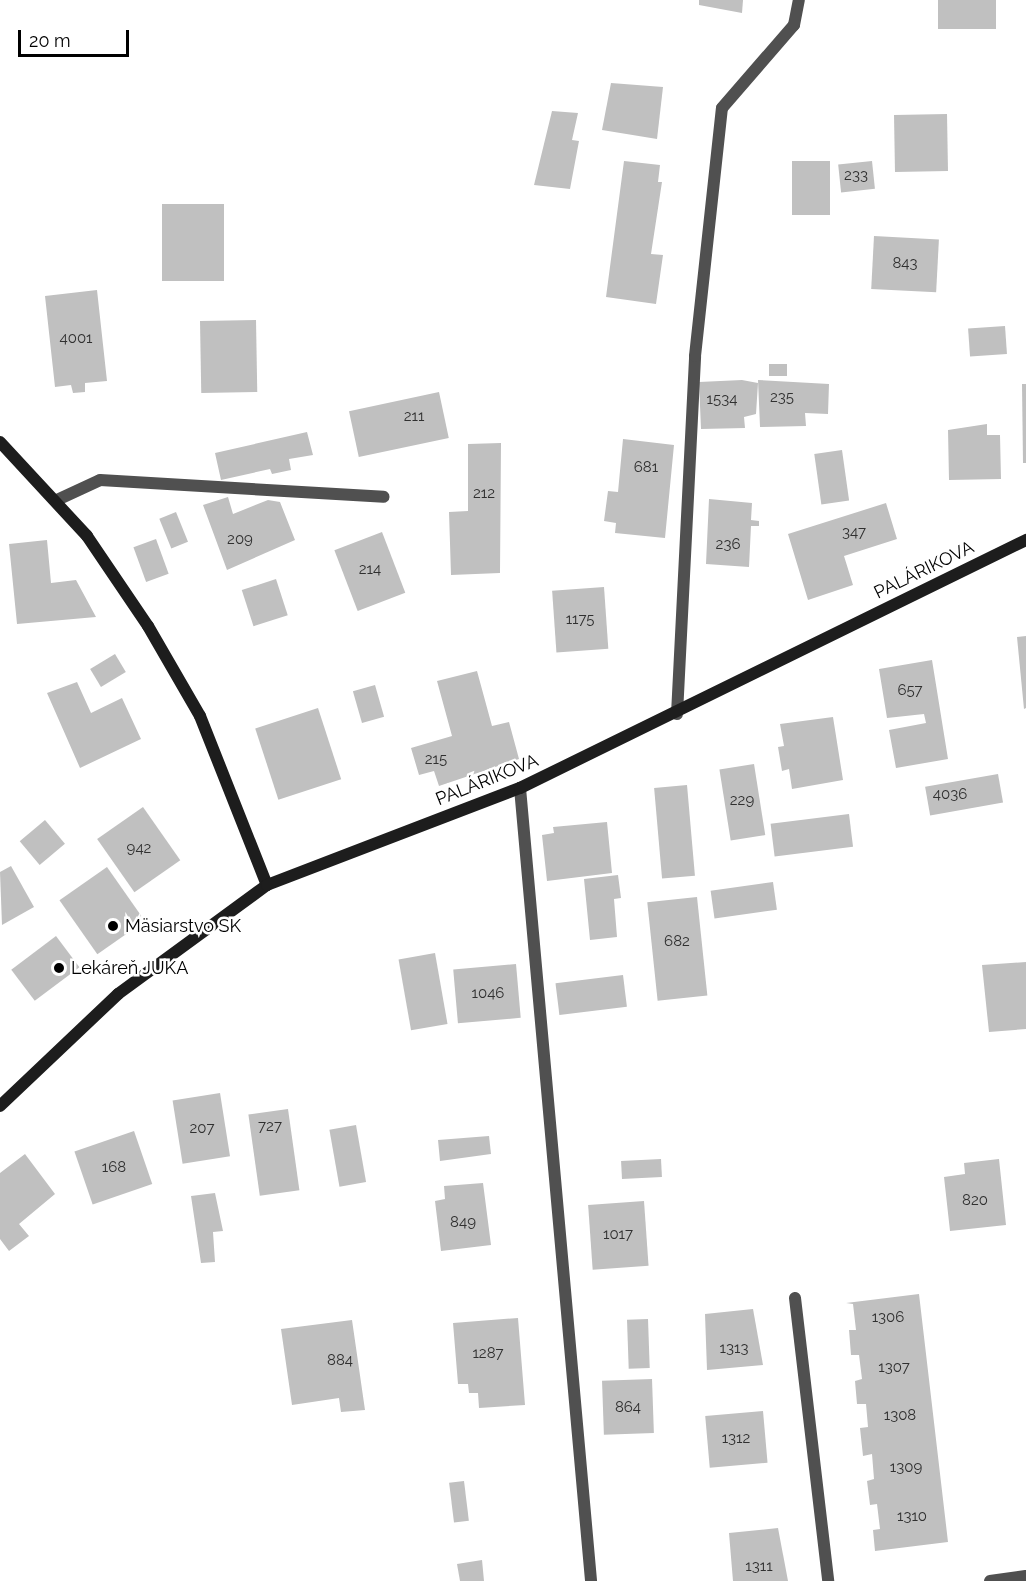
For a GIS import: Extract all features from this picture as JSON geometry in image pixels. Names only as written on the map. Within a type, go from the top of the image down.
[{"type":"main road","points":[[0,442],[57,500],[110,567],[200,716],[267,885]]},
{"type":"main road","name":"PALÁRIKOVA","points":[[0,1106],[118,994],[267,885],[520,789],[677,714],[1026,540]]},
{"type":"street","points":[[677,714],[695,356],[722,108],[794,25],[800,0]]},
{"type":"street","points":[[57,500],[100,480],[383,497]]},
{"type":"street","points":[[520,789],[591,1581]]},
{"type":"street","points":[[795,1298],[828,1581]]},
{"type":"street","points":[[990,1581],[1026,1576]]},
{"type":"building","points":[[699,0],[743,0],[742,13],[699,5]]},
{"type":"building","points":[[938,0],[996,0],[996,29],[938,29]]},
{"type":"building","points":[[611,83],[663,87],[657,139],[602,130]]},
{"type":"building","points":[[552,111],[578,113],[572,140],[579,141],[570,189],[534,185]]},
{"type":"building","points":[[947,114],[948,171],[895,172],[894,115]]},
{"type":"building","points":[[624,161],[660,165],[658,182],[662,182],[651,254],[663,255],[656,304],[606,297]]},
{"type":"building","points":[[792,161],[830,161],[830,215],[792,215]]},
{"type":"building","points":[[872,161],[875,189],[841,192],[838,165]]},
{"type":"building","points":[[162,204],[224,204],[224,281],[162,281]]},
{"type":"building","points":[[874,236],[939,239],[936,292],[871,289]]},
{"type":"building","points":[[97,290],[107,381],[85,383],[85,392],[73,393],[71,385],[55,387],[45,296]]},
{"type":"building","points":[[256,320],[257,392],[201,393],[200,321]]},
{"type":"building","points":[[1005,326],[1007,354],[970,357],[968,329]]},
{"type":"building","points":[[769,364],[787,364],[787,376],[769,376]]},
{"type":"building","points":[[742,380],[758,383],[756,414],[744,417],[745,428],[701,429],[699,382]]},
{"type":"building","points":[[758,380],[829,384],[828,414],[805,413],[806,426],[760,427]]},
{"type":"building","points":[[1022,384],[1026,384],[1026,463],[1023,463]]},
{"type":"building","points":[[439,392],[449,438],[359,457],[349,411]]},
{"type":"building","points":[[987,424],[987,435],[1000,435],[1001,479],[949,480],[948,430]]},
{"type":"building","points":[[307,432],[313,455],[289,459],[291,470],[272,474],[270,469],[221,480],[215,453]]},
{"type":"building","points":[[623,439],[674,445],[665,538],[615,533],[616,523],[604,521],[608,491],[618,492]]},
{"type":"building","points":[[501,443],[500,573],[451,575],[449,512],[468,511],[468,444]]},
{"type":"building","points":[[842,450],[849,501],[821,504],[814,454]]},
{"type":"building","points":[[228,497],[233,514],[268,500],[280,502],[295,540],[227,570],[203,505]]},
{"type":"building","points":[[709,499],[752,503],[751,520],[759,521],[759,526],[751,526],[749,567],[706,564]]},
{"type":"building","points":[[886,503],[897,539],[844,556],[853,585],[808,600],[788,534]]},
{"type":"building","points":[[176,512],[188,542],[171,548],[159,519]]},
{"type":"building","points":[[382,532],[405,593],[358,611],[334,550]]},
{"type":"building","points":[[156,539],[169,574],[146,582],[133,547]]},
{"type":"building","points":[[47,540],[51,583],[76,580],[96,617],[17,624],[9,544]]},
{"type":"building","points":[[276,579],[288,615],[254,626],[242,590]]},
{"type":"building","points":[[604,587],[608,649],[556,652],[552,591]]},
{"type":"building","points":[[1026,636],[1026,708],[1024,709],[1017,637]]},
{"type":"building","points":[[115,654],[126,672],[101,687],[90,669]]},
{"type":"building","points":[[932,660],[948,759],[896,768],[889,730],[926,723],[924,714],[887,718],[879,669]]},
{"type":"building","points":[[477,671],[492,726],[509,722],[519,759],[439,786],[434,771],[419,775],[411,748],[452,736],[437,681]]},
{"type":"building","points":[[77,682],[91,713],[122,698],[141,739],[80,768],[47,693]]},
{"type":"building","points":[[375,685],[384,717],[362,723],[353,691]]},
{"type":"building","points":[[318,708],[341,779],[278,800],[255,728]]},
{"type":"building","points":[[833,717],[843,780],[792,789],[789,769],[782,771],[778,747],[784,746],[780,724]]},
{"type":"building","points":[[754,764],[765,835],[731,841],[719,769]]},
{"type":"building","points":[[998,774],[1003,803],[930,815],[925,787]]},
{"type":"building","points":[[687,785],[695,876],[662,879],[654,788]]},
{"type":"building","points":[[143,807],[180,860],[134,892],[97,839]]},
{"type":"building","points":[[849,814],[853,847],[775,856],[771,824]]},
{"type":"building","points":[[45,820],[65,844],[40,865],[20,841]]},
{"type":"building","points":[[607,822],[612,873],[547,881],[542,835],[554,833],[553,827]]},
{"type":"building","points":[[11,866],[34,907],[2,925],[0,872]]},
{"type":"building","points":[[107,867],[145,921],[97,954],[59,900]]},
{"type":"building","points":[[618,875],[621,898],[614,899],[617,937],[590,940],[584,879]]},
{"type":"building","points":[[773,882],[777,910],[715,918],[711,891]]},
{"type":"building","points":[[697,897],[707,995],[658,1001],[647,902]]},
{"type":"building","points":[[56,936],[79,967],[35,1001],[11,970]]},
{"type":"building","points":[[435,953],[448,1024],[411,1030],[399,959]]},
{"type":"building","points":[[1026,962],[1026,1029],[989,1032],[982,965]]},
{"type":"building","points":[[516,964],[521,1018],[458,1023],[453,969]]},
{"type":"building","points":[[623,975],[627,1007],[559,1015],[556,983]]},
{"type":"building","points":[[220,1093],[230,1156],[183,1164],[173,1101]]},
{"type":"building","points":[[288,1109],[299,1190],[260,1196],[248,1115]]},
{"type":"building","points":[[356,1125],[366,1182],[339,1187],[329,1130]]},
{"type":"building","points":[[134,1131],[152,1184],[93,1204],[74,1152]]},
{"type":"building","points":[[489,1136],[491,1154],[440,1161],[438,1140]]},
{"type":"building","points":[[25,1154],[55,1194],[19,1224],[29,1236],[9,1251],[0,1239],[0,1173]]},
{"type":"building","points":[[661,1159],[662,1177],[622,1179],[621,1161]]},
{"type":"building","points":[[999,1159],[1006,1225],[950,1231],[944,1177],[965,1174],[964,1163]]},
{"type":"building","points":[[483,1183],[491,1245],[441,1251],[435,1201],[445,1199],[444,1186]]},
{"type":"building","points":[[215,1193],[223,1231],[213,1232],[215,1262],[201,1263],[191,1196]]},
{"type":"building","points":[[644,1201],[649,1266],[593,1270],[588,1205]]},
{"type":"building","points":[[919,1294],[948,1542],[875,1551],[873,1530],[880,1529],[877,1504],[870,1505],[867,1481],[874,1479],[872,1454],[863,1456],[860,1428],[868,1427],[866,1404],[857,1404],[855,1381],[862,1379],[859,1355],[851,1355],[849,1330],[856,1330],[853,1304],[846,1303]]},
{"type":"building","points":[[753,1309],[763,1365],[707,1370],[705,1314]]},
{"type":"building","points":[[518,1318],[525,1405],[479,1408],[478,1393],[469,1393],[468,1384],[458,1384],[453,1323]]},
{"type":"building","points":[[648,1319],[650,1368],[629,1369],[627,1320]]},
{"type":"building","points":[[352,1320],[365,1410],[341,1412],[339,1398],[292,1405],[281,1329]]},
{"type":"building","points":[[652,1379],[654,1433],[604,1435],[602,1381]]},
{"type":"building","points":[[763,1411],[768,1463],[710,1468],[705,1416]]},
{"type":"building","points":[[464,1481],[469,1521],[454,1523],[449,1483]]},
{"type":"building","points":[[778,1528],[788,1581],[733,1581],[729,1533]]},
{"type":"building","points":[[482,1560],[484,1581],[460,1581],[457,1564]]},
{"type":"place","name":"Mäsiarstvo SK","points":[[113,926]]},
{"type":"place","name":"Lekáreň JUKA","points":[[59,968]]}]
